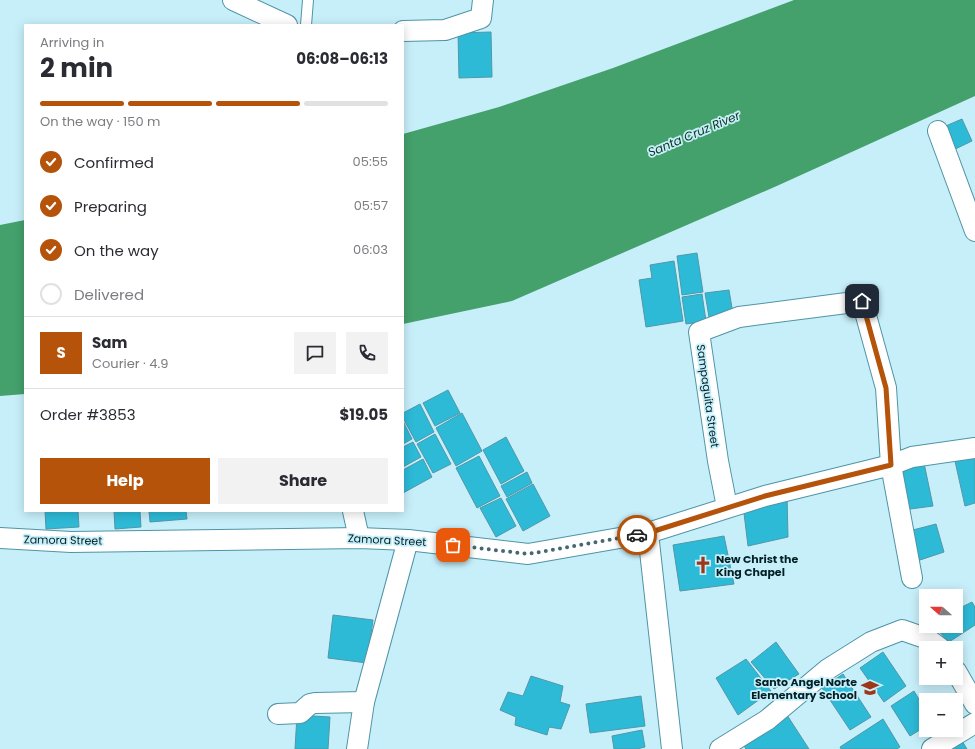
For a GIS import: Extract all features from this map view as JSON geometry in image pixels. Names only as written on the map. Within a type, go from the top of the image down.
[{"type":"street","points":[[233,0],[285,24]]},
{"type":"street","points":[[404,31],[444,30],[481,18],[483,0]]},
{"type":"street","points":[[938,131],[975,231]]},
{"type":"street","name":"Sampaguita Street","points":[[727,507],[718,461],[699,332],[739,317],[862,301],[886,388],[891,465]]},
{"type":"street","name":"Zamora Street","points":[[0,538],[71,542],[359,538],[408,540],[528,554],[648,533],[765,496],[891,465],[912,457],[975,448]]},
{"type":"street","points":[[891,465],[912,578]]},
{"type":"street","points":[[353,512],[359,538]]},
{"type":"street","points":[[648,533],[672,749]]},
{"type":"street","points":[[357,749],[364,702],[408,540]]},
{"type":"street","points":[[720,749],[767,720],[828,668],[871,642],[902,630],[931,641]]},
{"type":"street","points":[[963,683],[975,704]]},
{"type":"street","points":[[278,714],[300,713],[310,704],[315,703],[364,702]]},
{"type":"street","points":[[932,749],[975,723]]},
{"type":"lane","points":[[306,24],[308,0]]},
{"type":"water","name":"Santa Cruz River","points":[[794,0],[975,0],[975,96],[779,185],[512,301],[404,324],[404,134],[499,107],[613,68]]},
{"type":"water","points":[[24,220],[24,394],[0,396],[0,225]]},
{"type":"building","points":[[491,32],[492,77],[459,78],[458,33]]},
{"type":"building","points":[[962,119],[972,141],[949,152],[941,128]]},
{"type":"building","points":[[697,253],[703,292],[682,295],[677,256]]},
{"type":"building","points":[[674,261],[683,321],[646,327],[639,280],[652,278],[650,265]]},
{"type":"building","points":[[729,290],[733,314],[709,317],[705,293]]},
{"type":"building","points":[[702,294],[706,321],[686,324],[682,297]]},
{"type":"building","points":[[448,390],[460,413],[435,426],[423,403]]},
{"type":"building","points":[[420,404],[434,432],[416,442],[404,420],[404,412]]},
{"type":"building","points":[[462,413],[482,451],[456,466],[436,428]]},
{"type":"building","points":[[404,423],[412,439],[404,443]]},
{"type":"building","points":[[435,434],[451,464],[433,473],[417,444]]},
{"type":"building","points":[[506,437],[524,471],[501,484],[483,450]]},
{"type":"building","points":[[413,442],[421,457],[404,466],[404,446]]},
{"type":"building","points":[[479,456],[500,496],[477,508],[456,468]]},
{"type":"building","points":[[975,456],[975,503],[965,506],[955,461]]},
{"type":"building","points":[[423,459],[432,477],[404,492],[404,469]]},
{"type":"building","points":[[924,463],[933,506],[903,510],[895,470]]},
{"type":"building","points":[[527,472],[532,483],[507,497],[501,486]]},
{"type":"building","points":[[533,484],[550,516],[523,531],[506,499]]},
{"type":"building","points":[[787,495],[788,537],[748,546],[743,505]]},
{"type":"building","points":[[501,498],[516,526],[496,537],[480,508]]},
{"type":"building","points":[[45,512],[78,512],[79,527],[46,529]]},
{"type":"building","points":[[114,512],[140,512],[141,527],[115,529]]},
{"type":"building","points":[[149,512],[186,512],[187,519],[150,522]]},
{"type":"building","points":[[936,524],[944,552],[914,562],[909,531]]},
{"type":"building","name":"New Christ the King Chapel","points":[[724,536],[734,584],[680,591],[673,545]]},
{"type":"building","points":[[972,602],[975,607],[975,625],[963,633],[963,606]]},
{"type":"building","points":[[333,615],[373,620],[367,663],[328,658]]},
{"type":"building","points":[[941,633],[963,633],[951,641],[948,641]]},
{"type":"building","points":[[776,642],[799,674],[774,689],[751,662]]},
{"type":"building","points":[[883,652],[906,686],[884,702],[860,668]]},
{"type":"building","points":[[746,659],[771,691],[738,715],[716,678]]},
{"type":"building","points":[[843,674],[871,717],[850,730],[822,688]]},
{"type":"building","points":[[531,676],[563,686],[560,702],[570,705],[561,729],[549,727],[547,735],[515,725],[516,717],[500,710],[508,692],[523,696]]},
{"type":"building","points":[[914,691],[919,699],[919,730],[910,736],[891,706]]},
{"type":"building","points":[[641,696],[645,726],[590,733],[586,704]]},
{"type":"building","points":[[785,712],[809,749],[746,749],[741,741]]},
{"type":"building","points":[[297,715],[330,717],[328,749],[295,749]]},
{"type":"building","points":[[883,719],[900,747],[897,749],[841,749],[840,747]]},
{"type":"building","points":[[642,730],[645,747],[637,749],[614,749],[612,736]]},
{"type":"building","points":[[960,737],[967,749],[944,749]]},
{"type":"way so far","points":[[453,545],[528,554],[637,535]]},
{"type":"place","name":"New Christ the King Chapel","points":[[703,565]]},
{"type":"place","name":"Santo Angel Norte Elementary School","points":[[870,688]]},
{"type":"route","points":[[637,535],[648,533],[765,496],[891,465],[886,388],[862,301]]}]
